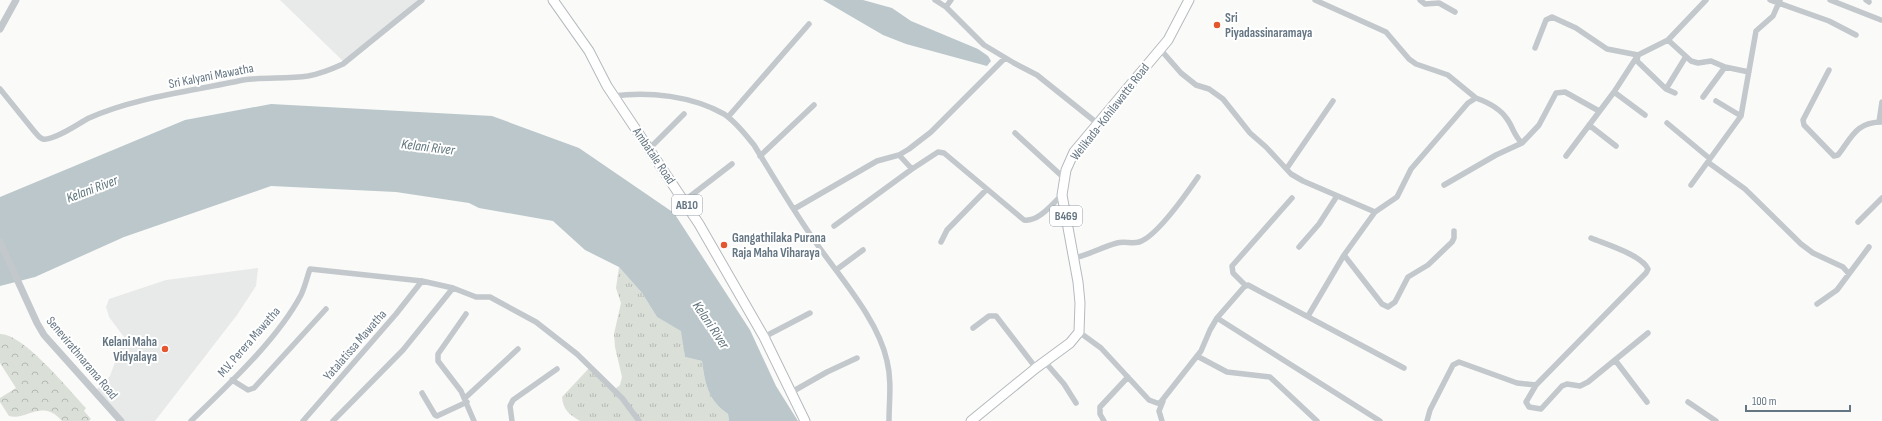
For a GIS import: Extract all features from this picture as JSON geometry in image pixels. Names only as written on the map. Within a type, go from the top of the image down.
[{"type":"main road","name":"Ambatale Road","points":[[553,0],[589,51],[606,86],[684,201],[732,278],[764,337],[805,421]]},
{"type":"main road","name":"Welikada-Kohilawatte Road","points":[[1079,332],[1080,303],[1074,258],[1062,195],[1064,178],[1074,152],[1173,32],[1189,0]]},
{"type":"main road","points":[[971,421],[1036,368],[1074,340],[1079,332]]},
{"type":"street","points":[[0,29],[16,0]]},
{"type":"street","name":"Sri Kalyani Mawatha","points":[[0,89],[40,138],[44,139],[53,137],[90,118],[125,105],[243,80],[307,76],[332,69],[343,64],[422,0]]},
{"type":"street","points":[[935,0],[946,7],[984,45],[1005,58],[1037,74],[1098,123]]},
{"type":"street","points":[[946,7],[951,0]]},
{"type":"street","points":[[1315,0],[1386,32],[1409,59],[1416,64],[1448,75],[1476,98],[1490,103],[1507,118],[1514,136],[1522,143]]},
{"type":"street","points":[[1420,0],[1425,4],[1439,3],[1455,12]]},
{"type":"street","points":[[1566,156],[1614,92],[1638,55],[1668,40],[1706,0]]},
{"type":"street","points":[[1770,0],[1780,1],[1829,21],[1856,35]]},
{"type":"street","points":[[1830,0],[1881,20]]},
{"type":"street","points":[[1691,185],[1741,116],[1756,31],[1773,16],[1780,1]]},
{"type":"street","points":[[1534,48],[1546,20],[1552,17],[1576,28],[1607,49],[1638,55]]},
{"type":"street","points":[[728,117],[810,24]]},
{"type":"street","points":[[1668,40],[1685,58],[1698,63],[1711,61],[1725,67],[1749,72]]},
{"type":"street","points":[[1160,49],[1181,73],[1196,85],[1209,89],[1223,99],[1250,133],[1287,168],[1291,174],[1303,181],[1375,212]]},
{"type":"street","points":[[1638,55],[1637,61],[1666,89],[1675,93]]},
{"type":"street","points":[[794,209],[877,161],[899,155],[909,149],[931,132],[1005,58]]},
{"type":"street","points":[[1666,89],[1685,58]]},
{"type":"street","points":[[1702,97],[1725,67]]},
{"type":"street","points":[[1829,70],[1803,120],[1804,125],[1834,156],[1838,155],[1854,132],[1863,125],[1880,122],[1882,102]]},
{"type":"street","points":[[1444,185],[1496,155],[1522,143],[1539,125],[1556,93],[1565,92],[1600,111]]},
{"type":"street","points":[[1614,92],[1645,115]]},
{"type":"street","points":[[613,96],[636,93],[652,94],[696,103],[728,117],[743,131],[812,238],[856,299],[883,345],[890,378],[889,421]]},
{"type":"street","name":"Sri Kalyani Mawatha","points":[[0,94],[6,97]]},
{"type":"street","points":[[1308,316],[1344,255],[1375,212],[1397,197],[1411,169],[1468,103],[1476,98]]},
{"type":"street","points":[[1287,168],[1333,101]]},
{"type":"street","points":[[1716,101],[1741,116]]},
{"type":"street","points":[[760,156],[814,105]]},
{"type":"street","points":[[649,149],[684,114]]},
{"type":"street","points":[[1667,123],[1709,161],[1745,189],[1801,244],[1813,253],[1843,267],[1850,274]]},
{"type":"street","points":[[1589,125],[1616,146]]},
{"type":"street","points":[[1015,133],[1064,178]]},
{"type":"street","points":[[834,226],[912,169],[938,152],[941,152],[1020,218],[1030,221],[1036,218],[1062,195]]},
{"type":"street","points":[[899,155],[908,168],[912,169]]},
{"type":"street","points":[[684,201],[732,164]]},
{"type":"street","points":[[1074,258],[1088,255],[1119,243],[1138,243],[1146,238],[1176,207],[1198,177]]},
{"type":"street","points":[[941,242],[947,230],[986,190]]},
{"type":"street","points":[[1299,247],[1319,224],[1337,196]]},
{"type":"street","points":[[1292,198],[1232,266],[1233,273],[1246,286],[1253,286],[1404,368]]},
{"type":"street","points":[[1858,222],[1882,198]]},
{"type":"street","points":[[1344,255],[1382,304],[1388,307],[1395,302],[1408,277],[1428,265],[1452,242],[1454,238],[1454,230]]},
{"type":"street","points":[[1591,238],[1632,255],[1646,265],[1648,269],[1622,298],[1536,385],[1526,402],[1529,407],[1541,409],[1562,386],[1567,384],[1580,386],[1648,333]]},
{"type":"street","name":"Senevirathnarama Road","points":[[0,242],[36,323],[44,335],[121,421]]},
{"type":"street","points":[[1817,304],[1838,290],[1869,247]]},
{"type":"street","points":[[836,270],[863,250]]},
{"type":"street","name":"M.V. Perera Mawatha","points":[[191,421],[232,380],[274,333],[293,309],[302,293],[310,269],[422,281]]},
{"type":"street","points":[[422,281],[453,288],[476,297],[490,297],[536,322],[591,366],[622,398],[639,421]]},
{"type":"street","name":"Yatalatissa Mawatha","points":[[303,421],[396,314],[422,281]]},
{"type":"street","points":[[1162,421],[1159,412],[1164,400],[1197,356],[1217,318],[1246,286]]},
{"type":"street","points":[[333,421],[403,350],[453,288]]},
{"type":"street","points":[[232,380],[248,390],[254,388],[326,309]]},
{"type":"street","points":[[764,337],[810,313]]},
{"type":"street","points":[[466,314],[438,354],[438,361],[452,376],[466,400],[474,421]]},
{"type":"street","points":[[973,328],[989,316],[996,316],[1036,368]]},
{"type":"street","points":[[1217,318],[1380,421]]},
{"type":"street","points":[[1079,332],[1093,341],[1149,400],[1157,403],[1164,400]]},
{"type":"street","points":[[422,393],[437,416],[466,400],[518,349]]},
{"type":"street","points":[[1197,356],[1226,372],[1270,377],[1318,421]]},
{"type":"street","points":[[790,393],[827,372],[857,358]]},
{"type":"street","points":[[1615,360],[1647,402]]},
{"type":"street","points":[[1045,362],[1064,384],[1076,402]]},
{"type":"street","points":[[1427,421],[1430,410],[1453,365],[1458,362],[1517,383],[1536,385]]},
{"type":"street","points":[[512,421],[510,406],[513,400],[557,369]]},
{"type":"street","points":[[1104,421],[1100,414],[1100,407],[1128,377]]},
{"type":"street","points":[[1688,402],[1716,421]]},
{"type":"shaded area","points":[[280,0],[417,0],[345,63]]},
{"type":"shaded area","name":"Kelani Maha Vidyalaya","points":[[258,268],[256,286],[237,315],[155,421],[121,421],[95,391],[110,376],[124,337],[109,317],[106,307],[109,299],[166,280]]},
{"type":"green space","points":[[619,267],[642,293],[657,317],[682,331],[685,357],[702,361],[706,384],[709,391],[716,403],[728,414],[729,421],[580,421],[565,409],[562,397],[591,366],[614,390],[620,385],[622,377],[615,347],[614,334],[621,303],[616,288]]},
{"type":"green space","points":[[0,334],[10,336],[21,343],[46,364],[86,408],[84,411],[91,419],[89,421],[62,421],[55,414],[48,411],[35,412],[16,417],[9,416],[0,402],[0,398],[16,388],[0,363]]},
{"type":"water","points":[[823,0],[863,0],[892,8],[911,21],[978,49],[988,56],[991,61],[987,66],[906,44],[883,35]]},
{"type":"water","name":"Kelani River","points":[[271,104],[492,116],[579,148],[674,213],[750,330],[776,386],[798,421],[729,421],[728,414],[716,403],[709,391],[706,384],[702,361],[685,357],[681,331],[657,317],[642,293],[619,267],[585,250],[553,221],[479,208],[469,203],[396,192],[271,186],[124,237],[35,277],[0,286],[0,197],[185,120]]},
{"type":"place","name":"Sri Piyadassinaramaya","points":[[1217,25]]},
{"type":"place","name":"Gangathilaka Purana Raja Maha Viharaya","points":[[724,245]]},
{"type":"place","name":"Kelani Maha Vidyalaya","points":[[165,349]]}]
